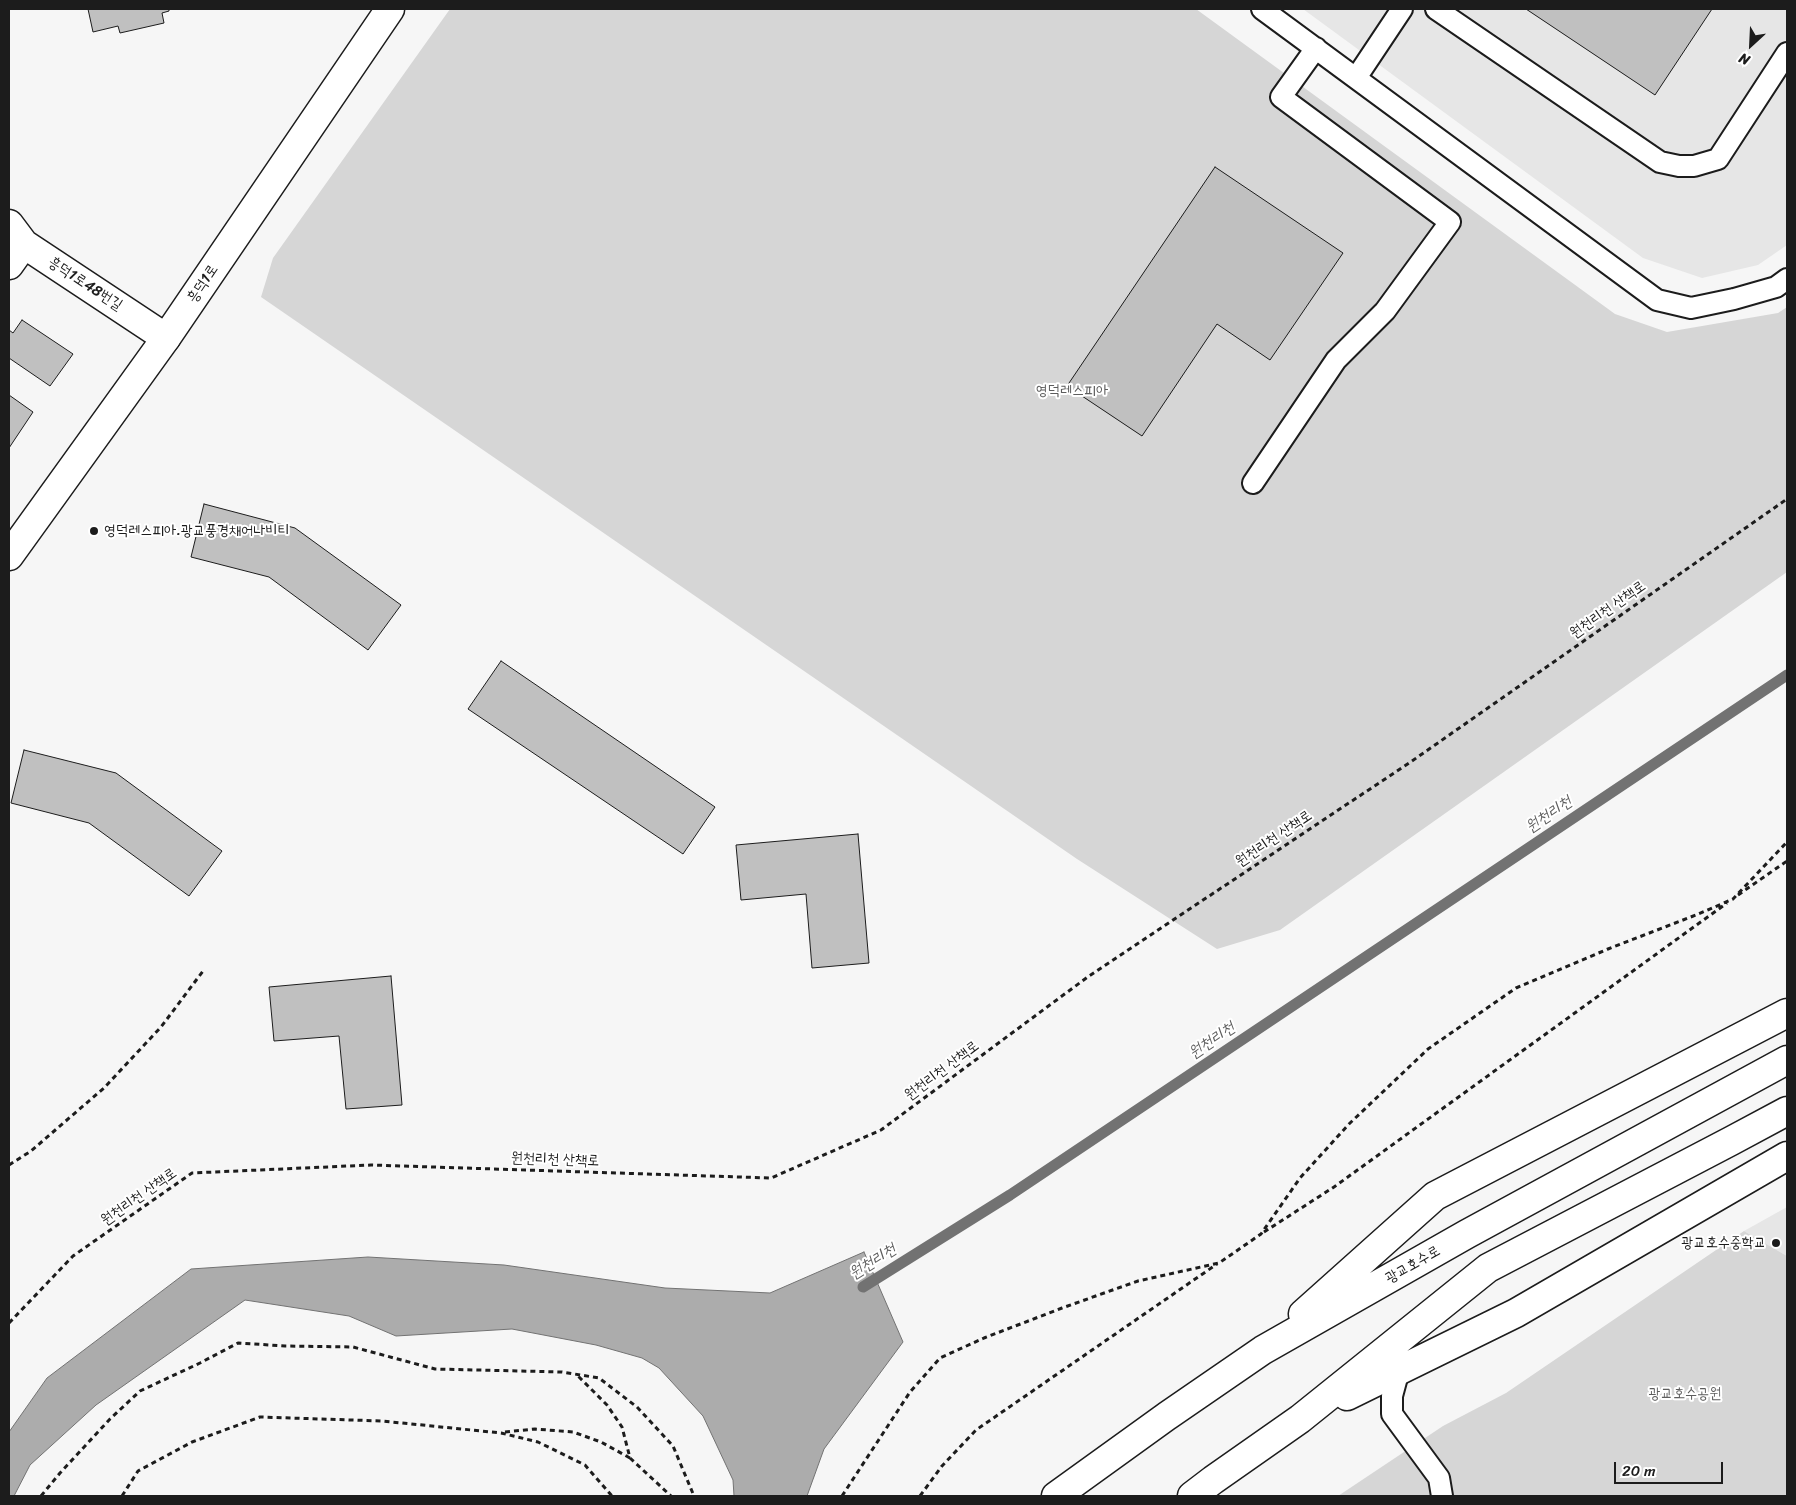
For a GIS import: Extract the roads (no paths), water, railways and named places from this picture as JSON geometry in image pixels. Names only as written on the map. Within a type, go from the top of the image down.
[{"type":"main road","name":"흥덕1로","points":[[9,556],[166,338],[390,9]]},
{"type":"main road","name":"흥덕1로48번길","points":[[14,245],[166,338]]},
{"type":"main road","points":[[1262,1350],[1435,1196],[1787,1013]]},
{"type":"main road","name":"광교호수로","points":[[1056,1496],[1262,1350],[1467,1234],[1787,1060]]},
{"type":"main road","points":[[1192,1496],[1300,1419],[1488,1268],[1732,1141],[1787,1110]]},
{"type":"main road","points":[[1300,1419],[1516,1313],[1787,1156]]},
{"type":"lane","points":[[1262,9],[1657,300],[1691,308],[1742,297],[1776,287],[1787,280]]},
{"type":"lane","points":[[1356,78],[1402,9]]},
{"type":"lane","points":[[1436,9],[1660,162],[1679,166],[1694,166],[1718,159],[1787,53]]},
{"type":"lane","points":[[1253,483],[1336,360],[1385,311],[1450,222],[1281,97],[1316,48]]},
{"type":"lane","points":[[1399,1370],[1392,1396],[1392,1414],[1438,1478],[1442,1496]]},
{"type":"waterway","name":"원천리천","points":[[863,1287],[1010,1195],[1787,675]]},
{"type":"place","name":"영덕레스피아.광교풍경채어나비티","points":[[94,531]]},
{"type":"place","name":"광교호수중학교","points":[[1776,1243]]},
{"type":"park label","name":"영덕레스피아","points":[[1072,391]]},
{"type":"park label","name":"광교호수공원","points":[[1685,1394]]}]
